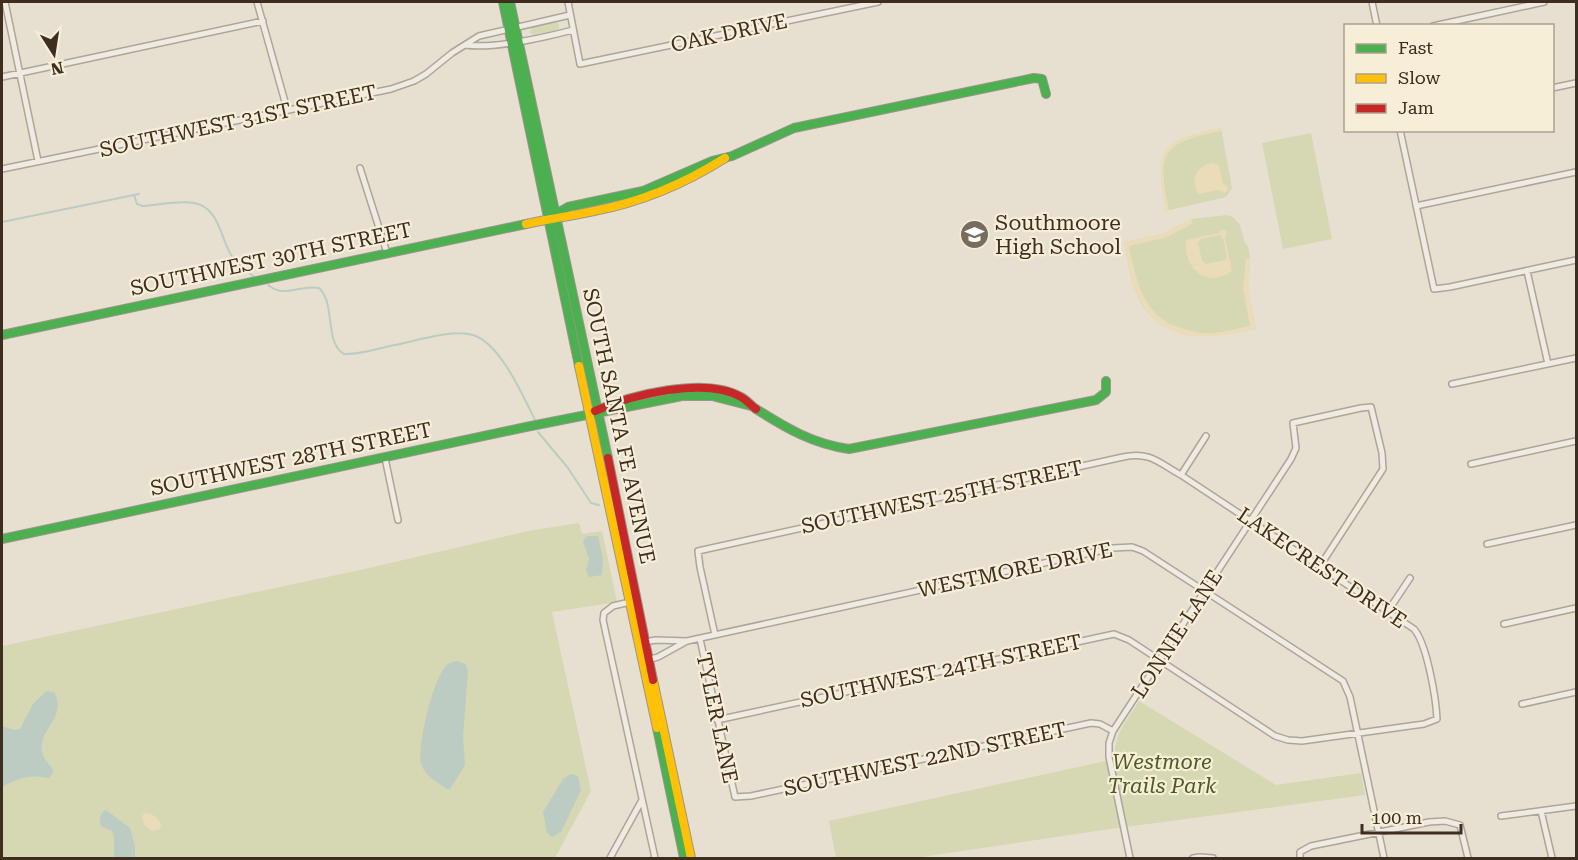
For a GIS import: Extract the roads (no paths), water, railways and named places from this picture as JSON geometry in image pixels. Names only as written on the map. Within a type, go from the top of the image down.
[{"type":"street","points":[[5,2],[38,161]]},
{"type":"street","points":[[257,2],[287,109]]},
{"type":"street","name":"SOUTH SANTA FE AVENUE","points":[[503,2],[512,29],[557,215],[598,411],[642,642],[691,858]]},
{"type":"street","name":"SOUTH SANTA FE AVENUE","points":[[510,2],[512,29]]},
{"type":"street","points":[[463,45],[479,47],[573,30],[568,2]]},
{"type":"street","name":"OAK DRIVE","points":[[573,30],[580,64],[878,2]]},
{"type":"street","points":[[1372,2],[1377,24]]},
{"type":"street","points":[[1442,24],[1544,2]]},
{"type":"street","name":"SOUTHWEST 31ST STREET","points":[[2,169],[399,87],[426,74],[463,45],[479,36],[570,15]]},
{"type":"street","points":[[2,77],[263,21]]},
{"type":"street","name":"SOUTH SANTA FE AVENUE","points":[[515,42],[547,219],[588,414],[630,602],[642,642]]},
{"type":"street","name":"SOUTHWEST 30TH STREET","points":[[2,335],[547,219],[568,207],[643,191],[794,128],[1034,78],[1042,78],[1046,94]]},
{"type":"street","points":[[1554,88],[1576,83]]},
{"type":"street","points":[[1400,132],[1434,289],[1576,260]]},
{"type":"street","points":[[360,168],[387,253]]},
{"type":"street","points":[[1416,207],[1576,172]]},
{"type":"street","points":[[1527,271],[1548,364]]},
{"type":"street","points":[[1452,384],[1576,358]]},
{"type":"street","name":"SOUTHWEST 28TH STREET","points":[[2,539],[588,414],[598,411],[609,403],[672,389],[706,388],[740,396],[807,440],[822,446],[849,449],[1096,400],[1106,392],[1106,381]]},
{"type":"street","name":"LONNIE LANE","points":[[1130,858],[1109,757],[1109,743],[1113,731],[1295,453],[1293,423],[1371,407],[1382,453],[1383,469],[1320,567]]},
{"type":"street","points":[[1181,475],[1206,436]]},
{"type":"street","points":[[1471,464],[1576,441]]},
{"type":"street","name":"SOUTHWEST 25TH STREET","points":[[698,551],[1132,455],[1149,456],[1181,475]]},
{"type":"street","points":[[385,458],[398,520]]},
{"type":"street","name":"LAKECREST DRIVE","points":[[1181,475],[1414,629],[1422,640],[1437,718]]},
{"type":"street","points":[[1487,544],[1576,525]]},
{"type":"street","name":"WESTMORE DRIVE","points":[[642,642],[700,639],[1125,547],[1143,551],[1343,681],[1350,697],[1384,858]]},
{"type":"street","name":"TYLER LANE","points":[[698,551],[715,635]]},
{"type":"street","points":[[1388,611],[1410,578]]},
{"type":"street","points":[[630,602],[608,609],[604,613],[603,620],[655,858]]},
{"type":"street","points":[[1504,624],[1576,608]]},
{"type":"street","name":"SOUTHWEST 24TH STREET","points":[[717,720],[1107,635],[1122,636],[1282,739],[1302,741],[1357,734],[1424,724],[1437,718]]},
{"type":"street","name":"TYLER LANE","points":[[700,639],[735,797]]},
{"type":"street","name":"WESTMORE DRIVE","points":[[646,660],[687,641]]},
{"type":"street","name":"SOUTH SANTA FE AVENUE","points":[[646,660],[684,858]]},
{"type":"street","points":[[1522,704],[1576,692]]},
{"type":"street","name":"SOUTHWEST 22ND STREET","points":[[735,797],[751,796],[1091,723],[1100,724],[1113,731]]},
{"type":"street","points":[[610,858],[643,799]]},
{"type":"street","points":[[1501,816],[1576,806]]},
{"type":"street","points":[[1541,811],[1552,858]]},
{"type":"street","points":[[1300,855],[1311,846],[1429,822],[1445,821],[1460,825],[1468,858]]},
{"type":"street","points":[[1193,858],[1213,858]]},
{"type":"waterway","points":[[139,194],[134,195],[137,204],[143,206],[188,202],[208,210],[217,223],[232,256],[253,276]]},
{"type":"waterway","points":[[2,222],[134,195]]},
{"type":"waterway","points":[[268,285],[280,291],[319,288],[327,303],[334,341],[344,354],[445,334],[473,335],[483,340],[510,372],[535,420]]},
{"type":"waterway","points":[[538,432],[568,468],[591,503],[599,505]]},
{"type":"place","name":"Southmoore High School","points":[[974,235]]},
{"type":"park label","name":"Westmore Trails Park","points":[[1162,774]]}]
